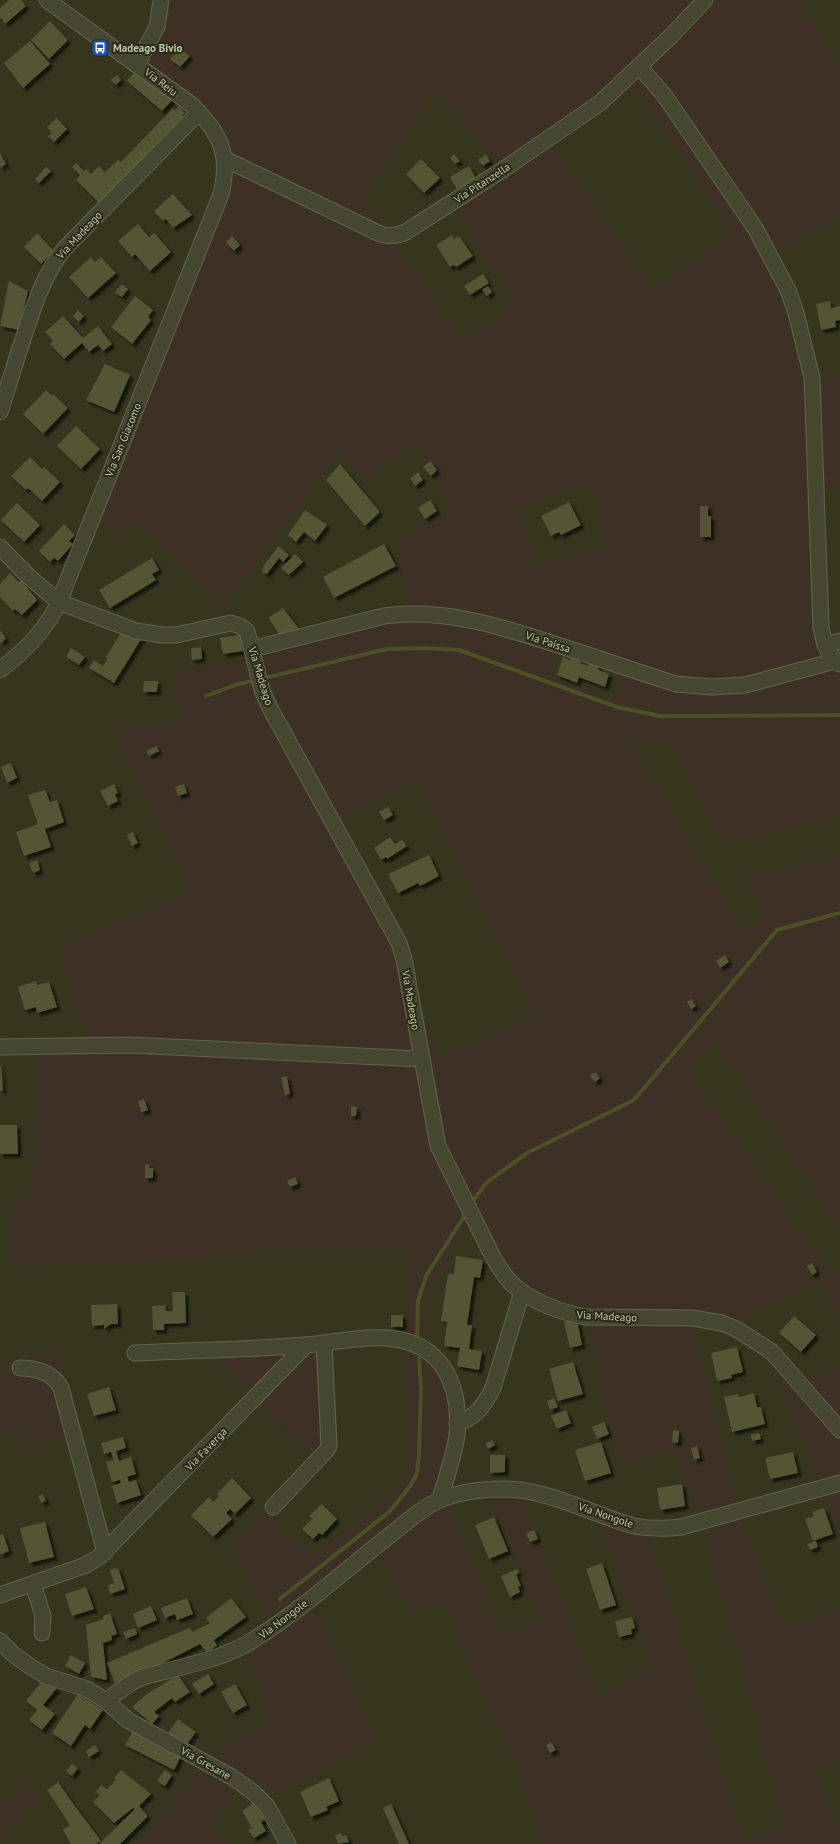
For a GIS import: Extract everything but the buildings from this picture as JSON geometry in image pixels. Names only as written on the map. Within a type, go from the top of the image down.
[{"type":"street","name":"Via Reiu","points":[[48,0],[137,64],[199,112],[211,125],[219,138],[225,159],[225,177],[221,194]]},
{"type":"street","points":[[137,64],[157,27],[161,0]]},
{"type":"street","name":"Via Pitanzella","points":[[225,159],[384,236],[404,233],[600,103],[671,36],[705,0]]},
{"type":"street","points":[[640,66],[664,95],[755,228],[788,290],[796,313],[812,378],[821,627],[825,645],[838,662]]},
{"type":"street","name":"Via Madeago","points":[[0,412],[33,308],[53,262],[199,112]]},
{"type":"street","name":"Via San Giacomo","points":[[0,670],[34,640],[52,615],[59,602],[221,194]]},
{"type":"street","name":"Via Madeago","points":[[0,547],[28,576],[59,602],[136,631],[162,635],[235,624],[247,631],[262,688],[273,714],[399,943],[404,959],[438,1146],[442,1157],[467,1202],[500,1270],[512,1284],[522,1292],[557,1309],[585,1317],[692,1318],[722,1323],[750,1337],[772,1352],[840,1430]]},
{"type":"street","name":"Via Paissa","points":[[252,649],[384,616],[404,613],[444,616],[487,623],[676,684],[692,686],[728,687],[745,685],[838,662]]},
{"type":"street","points":[[825,645],[840,641]]},
{"type":"street","points":[[0,1047],[129,1045],[422,1060]]},
{"type":"street","points":[[457,1423],[470,1418],[483,1405],[493,1388],[522,1292]]},
{"type":"street","points":[[135,1353],[306,1345],[364,1338],[386,1338],[413,1343],[427,1350],[438,1360],[446,1372],[456,1401],[457,1436],[440,1500]]},
{"type":"street","points":[[273,1507],[329,1446],[324,1342]]},
{"type":"street","name":"Via Faverga","points":[[0,1595],[86,1565],[105,1552],[306,1345]]},
{"type":"street","points":[[20,1368],[30,1368],[47,1374],[58,1382],[61,1388],[105,1552]]},
{"type":"street","name":"Via Nongole","points":[[106,1701],[129,1684],[142,1678],[235,1651],[253,1641],[416,1515],[440,1500],[472,1491],[492,1489],[522,1490],[563,1500],[634,1526],[646,1528],[669,1528],[681,1527],[840,1483]]},
{"type":"street","points":[[33,1584],[43,1616],[42,1633]]},
{"type":"street","points":[[0,1641],[14,1655],[46,1676],[87,1690],[106,1701]]},
{"type":"street","name":"Via Gresane","points":[[106,1701],[129,1721],[232,1777],[254,1792],[267,1806],[288,1844]]},
{"type":"shaded area","points":[[157,0],[797,0],[840,65],[840,217],[762,260],[775,290],[791,336],[801,384],[840,375],[840,485],[805,488],[812,645],[840,658],[840,816],[723,845],[672,744],[631,742],[744,934],[755,923],[763,919],[744,877],[840,855],[840,1233],[714,1042],[687,1070],[832,1275],[840,1271],[840,1316],[819,1283],[735,1320],[692,1331],[740,1521],[783,1629],[840,1609],[840,1760],[814,1772],[840,1835],[840,1844],[544,1844],[513,1758],[442,1603],[409,1612],[380,1556],[314,1606],[376,1741],[272,1795],[244,1778],[211,1825],[226,1844],[136,1844],[213,1757],[270,1718],[241,1639],[271,1620],[232,1548],[266,1511],[313,1557],[408,1476],[402,1346],[408,1250],[209,1252],[208,1260],[10,1266],[15,1198],[32,1198],[34,1050],[88,1049],[59,950],[191,888],[109,725],[180,722],[173,670],[253,659],[404,617],[398,540],[453,509],[413,442],[366,484],[337,453],[224,604],[141,523],[115,535],[89,504],[219,176],[219,148],[208,127],[130,63],[154,22]],"holes":[[[438,90],[498,165],[449,199],[513,301],[466,343],[361,198]],[[636,90],[733,233],[652,290],[551,143]],[[591,482],[607,545],[535,566],[517,507]],[[559,650],[623,673],[615,700],[548,678]],[[415,782],[536,1014],[439,1057],[342,818]],[[469,1222],[511,1288],[589,1321],[617,1464],[671,1451],[703,1527],[785,1826],[742,1840],[647,1534],[596,1518],[651,1664],[599,1701],[521,1499],[487,1496],[541,1617],[502,1635],[449,1508],[435,1512],[449,1441],[451,1405],[443,1376],[423,1344],[426,1296]]]},
{"type":"shaded area","points":[[324,1347],[328,1442],[315,1459],[212,1354]]},
{"type":"shaded area","points":[[57,1351],[76,1431],[23,1450],[19,1431],[0,1435],[0,1364]]},
{"type":"shaded area","points":[[840,1366],[840,1542],[824,1495],[780,1387]]},
{"type":"shaded area","points":[[25,1784],[40,1804],[0,1842],[0,1806]]},
{"type":"waterway","points":[[206,696],[235,685],[387,649],[425,648],[459,650],[617,707],[660,716],[840,715]]},
{"type":"waterway","points":[[471,1204],[486,1183],[527,1153],[634,1100],[777,930],[840,913]]},
{"type":"waterway","points":[[417,1342],[418,1301],[426,1276],[467,1212]]},
{"type":"waterway","points":[[280,1599],[389,1512],[411,1485],[417,1473],[419,1455],[421,1388],[419,1358]]},
{"type":"place","name":"Madeago Bivio","points":[[100,48]]}]
